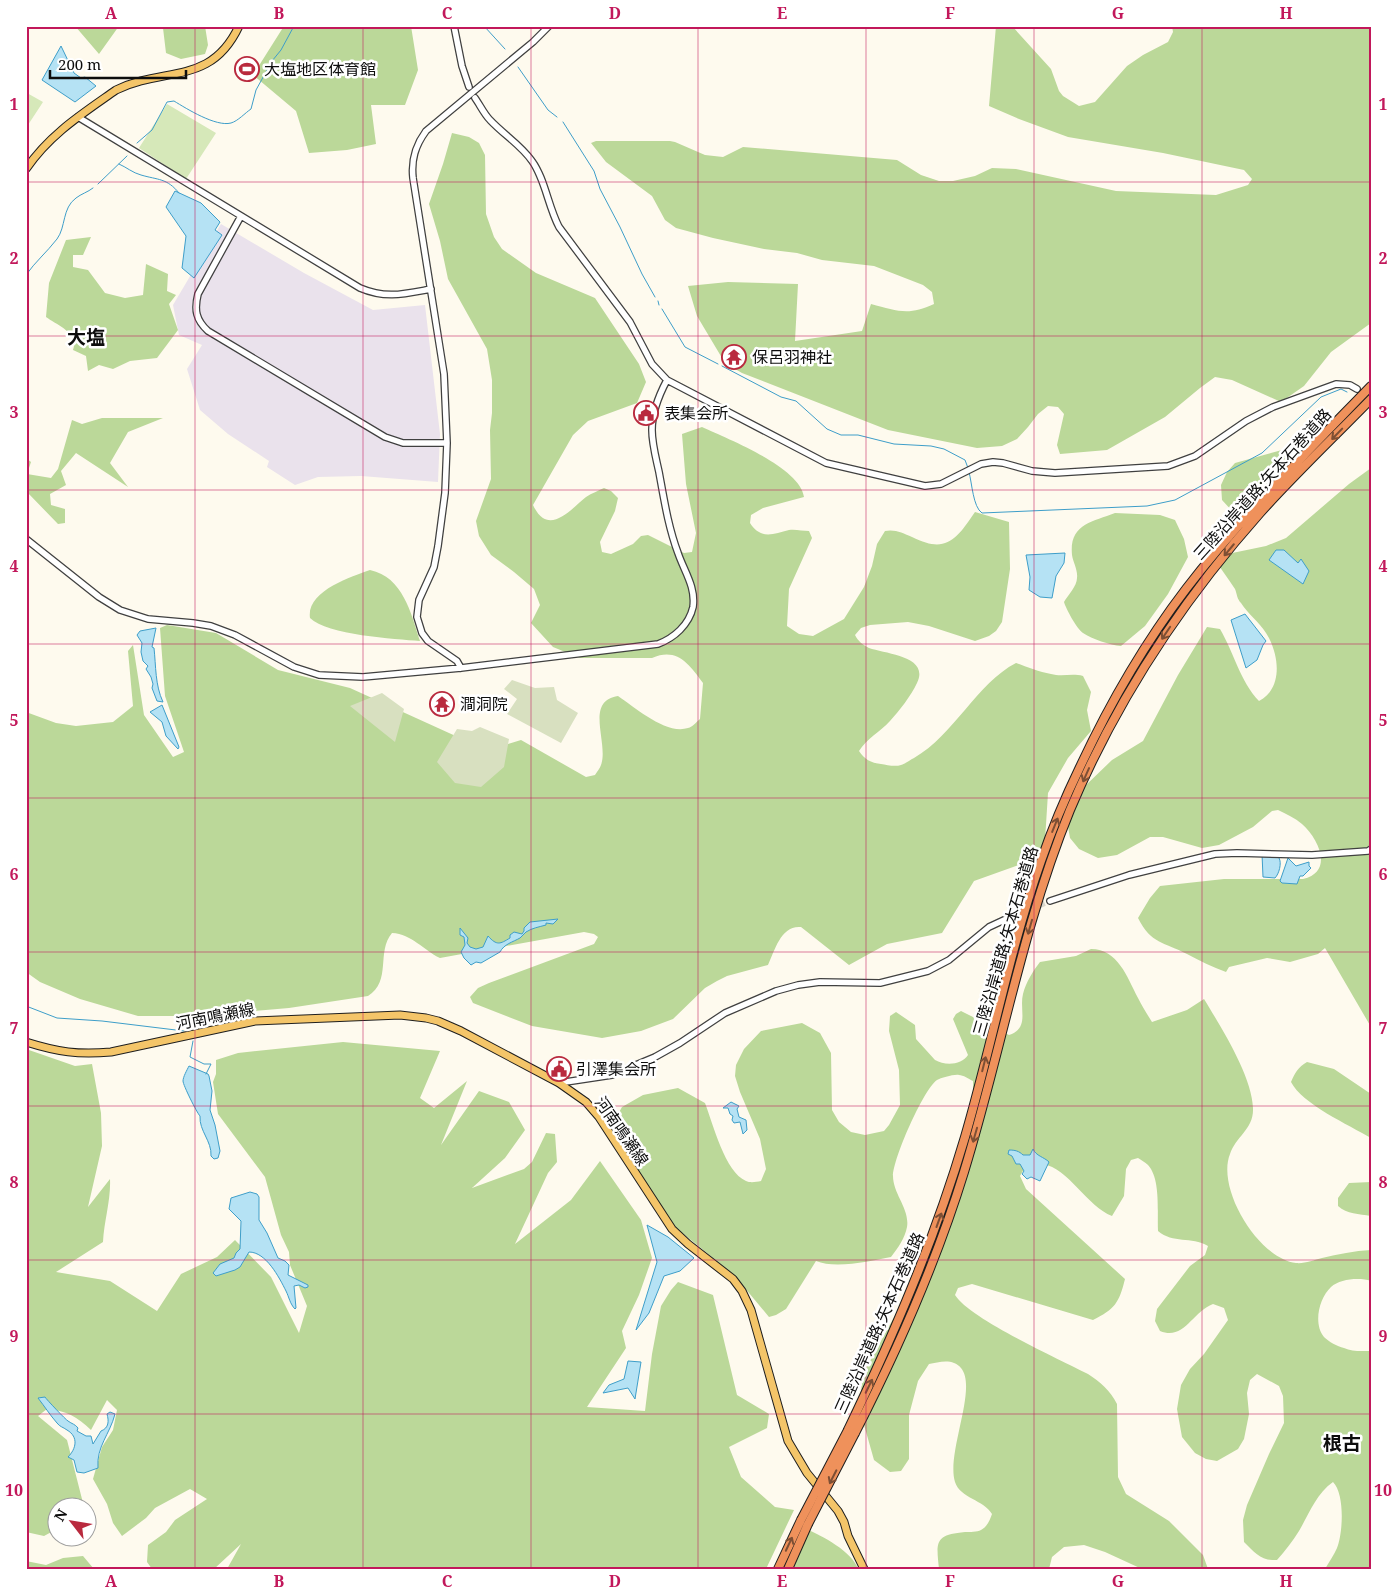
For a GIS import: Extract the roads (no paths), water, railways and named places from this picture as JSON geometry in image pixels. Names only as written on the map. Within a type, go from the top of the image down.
[{"type":"highway","points":[[1325,434],[1371,381]]},
{"type":"highway","name":"三陸沿岸道路;矢本石巻道路","points":[[851,1432],[904,1308],[941,1214],[966,1135],[1024,917],[1041,861],[1080,766],[1147,644],[1187,588],[1325,434],[1371,386]]},
{"type":"highway","name":"三陸沿岸道路;矢本石巻道路","points":[[778,1569],[805,1522],[913,1312],[949,1217],[974,1136],[1031,924],[1070,812],[1088,769],[1133,685],[1155,649],[1258,509],[1371,399]]},
{"type":"highway","name":"三陸沿岸道路;矢本石巻道路","points":[[788,1569],[805,1522]]},
{"type":"main road","points":[[26,168],[37,152],[50,139],[116,90],[128,84],[191,70],[208,64],[230,44],[239,26]]},
{"type":"main road","name":"河南鳴瀬線","points":[[26,1042],[70,1054],[90,1054],[111,1052],[255,1021],[414,1016],[449,1026],[559,1083],[586,1102],[598,1117],[672,1229],[723,1271],[742,1291],[751,1310],[788,1441],[807,1473],[838,1511],[864,1569]]},
{"type":"street","points":[[454,26],[462,66],[469,87]]},
{"type":"street","points":[[461,668],[457,660],[428,641],[422,633],[417,617],[420,600],[434,567],[438,546],[445,492],[447,443],[444,374],[412,168],[415,149],[426,131],[534,42],[549,26]]},
{"type":"street","points":[[475,98],[490,120],[519,146],[534,163],[552,214],[559,227],[630,322],[652,364],[667,380],[826,463],[925,486],[941,484],[981,464],[993,462],[1032,471],[1055,473],[1168,466],[1195,456],[1246,421],[1273,407],[1336,384],[1350,385],[1357,389]]},
{"type":"street","points":[[78,117],[360,288],[373,293],[394,296],[431,289]]},
{"type":"street","points":[[241,216],[198,294],[195,308],[202,325],[208,331],[386,437],[403,443],[447,443]]},
{"type":"street","points":[[26,538],[99,597],[120,610],[148,619],[193,623],[224,630],[235,634],[280,661],[306,672],[319,675],[348,678],[461,668],[658,644],[674,636],[686,622],[693,607],[692,587],[679,556],[668,521],[652,430],[660,392],[667,380]]},
{"type":"street","points":[[1050,901],[1128,876],[1215,854],[1333,854],[1368,851],[1371,849]]},
{"type":"street","points":[[559,1083],[612,1074],[655,1057],[725,1013],[776,991],[820,982],[880,983],[928,971],[949,960],[989,927],[1017,914]]},
{"type":"water","points":[[61,46],[74,73],[81,78],[85,77],[96,86],[75,102],[42,80]]},
{"type":"water","points":[[175,191],[201,203],[220,222],[215,230],[222,235],[194,278],[182,268],[186,236],[166,207]]},
{"type":"water","points":[[1276,550],[1284,550],[1298,563],[1301,559],[1309,571],[1303,584],[1269,560]]},
{"type":"water","points":[[1065,553],[1064,563],[1056,576],[1052,598],[1040,597],[1029,590],[1030,577],[1026,555]]},
{"type":"water","points":[[1245,614],[1266,641],[1257,660],[1246,668],[1231,620]]},
{"type":"water","points":[[156,628],[152,647],[154,648],[158,689],[163,702],[157,701],[152,688],[151,677],[146,669],[148,666],[143,661],[142,643],[137,635],[140,631]]},
{"type":"water","points":[[162,705],[179,747],[178,749],[166,736],[162,722],[150,712]]},
{"type":"water","points":[[1262,854],[1280,855],[1280,868],[1275,878],[1263,877]]},
{"type":"water","points":[[1288,858],[1296,866],[1309,862],[1311,868],[1303,876],[1300,876],[1297,884],[1282,883],[1280,881]]},
{"type":"water","points":[[558,919],[553,924],[546,923],[546,925],[526,932],[520,938],[506,945],[500,952],[481,963],[476,962],[471,965],[461,952],[465,945],[464,937],[460,935],[460,928],[468,938],[467,943],[470,947],[476,949],[483,947],[488,936],[496,943],[501,943],[510,938],[510,935],[514,932],[522,934],[524,928],[530,922]]},
{"type":"water","points":[[189,1066],[209,1076],[212,1091],[210,1110],[220,1151],[218,1158],[214,1159],[211,1156],[210,1146],[201,1126],[200,1116],[190,1099],[183,1081]]},
{"type":"water","points":[[731,1102],[739,1106],[737,1109],[739,1117],[746,1120],[747,1130],[743,1134],[740,1122],[734,1123],[732,1120],[733,1116],[728,1108],[723,1108]]},
{"type":"water","points":[[1033,1149],[1049,1162],[1040,1181],[1031,1177],[1027,1179],[1022,1174],[1024,1171],[1020,1164],[1016,1164],[1012,1156],[1008,1154],[1009,1150],[1011,1150],[1023,1155],[1030,1155]]},
{"type":"water","points":[[250,1192],[257,1194],[259,1197],[259,1220],[278,1258],[289,1265],[288,1275],[308,1285],[305,1288],[299,1285],[294,1286],[295,1309],[280,1279],[271,1266],[255,1253],[249,1252],[240,1267],[235,1270],[216,1276],[213,1273],[220,1264],[234,1258],[240,1249],[241,1221],[229,1209],[231,1198]]},
{"type":"water","points":[[647,1225],[668,1237],[694,1258],[680,1271],[664,1276],[649,1313],[636,1330],[657,1262]]},
{"type":"water","points":[[628,1361],[641,1362],[635,1399],[628,1388],[603,1393],[609,1385],[624,1379]]},
{"type":"water","points":[[45,1397],[66,1420],[78,1428],[77,1431],[86,1436],[91,1436],[93,1444],[101,1431],[107,1426],[107,1414],[110,1412],[115,1414],[101,1447],[98,1468],[84,1473],[77,1472],[74,1460],[68,1457],[73,1450],[75,1440],[71,1433],[58,1424],[38,1398]]},
{"type":"waterway","points":[[137,143],[152,130],[167,102],[174,101],[210,120],[225,124],[239,119],[251,109],[256,90],[294,26]]},
{"type":"waterway","points":[[484,26],[505,49]]},
{"type":"waterway","points":[[518,67],[548,110],[557,117]]},
{"type":"waterway","points":[[563,122],[594,171],[600,189],[655,297]]},
{"type":"waterway","points":[[98,184],[127,156]]},
{"type":"waterway","points":[[119,164],[138,174],[166,182],[179,193]]},
{"type":"waterway","points":[[26,275],[57,239],[68,207],[78,197],[93,188]]},
{"type":"waterway","points":[[658,301],[659,305]]},
{"type":"waterway","points":[[662,309],[685,347],[718,364]]},
{"type":"waterway","points":[[722,366],[781,397],[796,401],[827,429],[841,435],[858,435],[894,444],[931,446],[944,449],[965,460],[968,468]]},
{"type":"waterway","points":[[969,472],[975,500],[982,513],[1147,506],[1175,500],[1262,453],[1321,397],[1341,389],[1347,392]]},
{"type":"waterway","points":[[26,1006],[57,1018],[102,1021],[184,1031]]},
{"type":"waterway","points":[[193,1041],[190,1057],[204,1064],[211,1064],[206,1074]]},
{"type":"tunnel","points":[[1024,912],[1050,901]]},
{"type":"place","name":"大塩地区体育館","points":[[247,69]]},
{"type":"place","name":"保呂羽神社","points":[[734,357]]},
{"type":"place","name":"表集会所","points":[[646,413]]},
{"type":"place","name":"澗洞院","points":[[442,704]]},
{"type":"place","name":"引澤集会所","points":[[559,1069]]},
{"type":"district","name":"大塩","points":[[86,337]]},
{"type":"district","name":"根古","points":[[1342,1443]]}]
